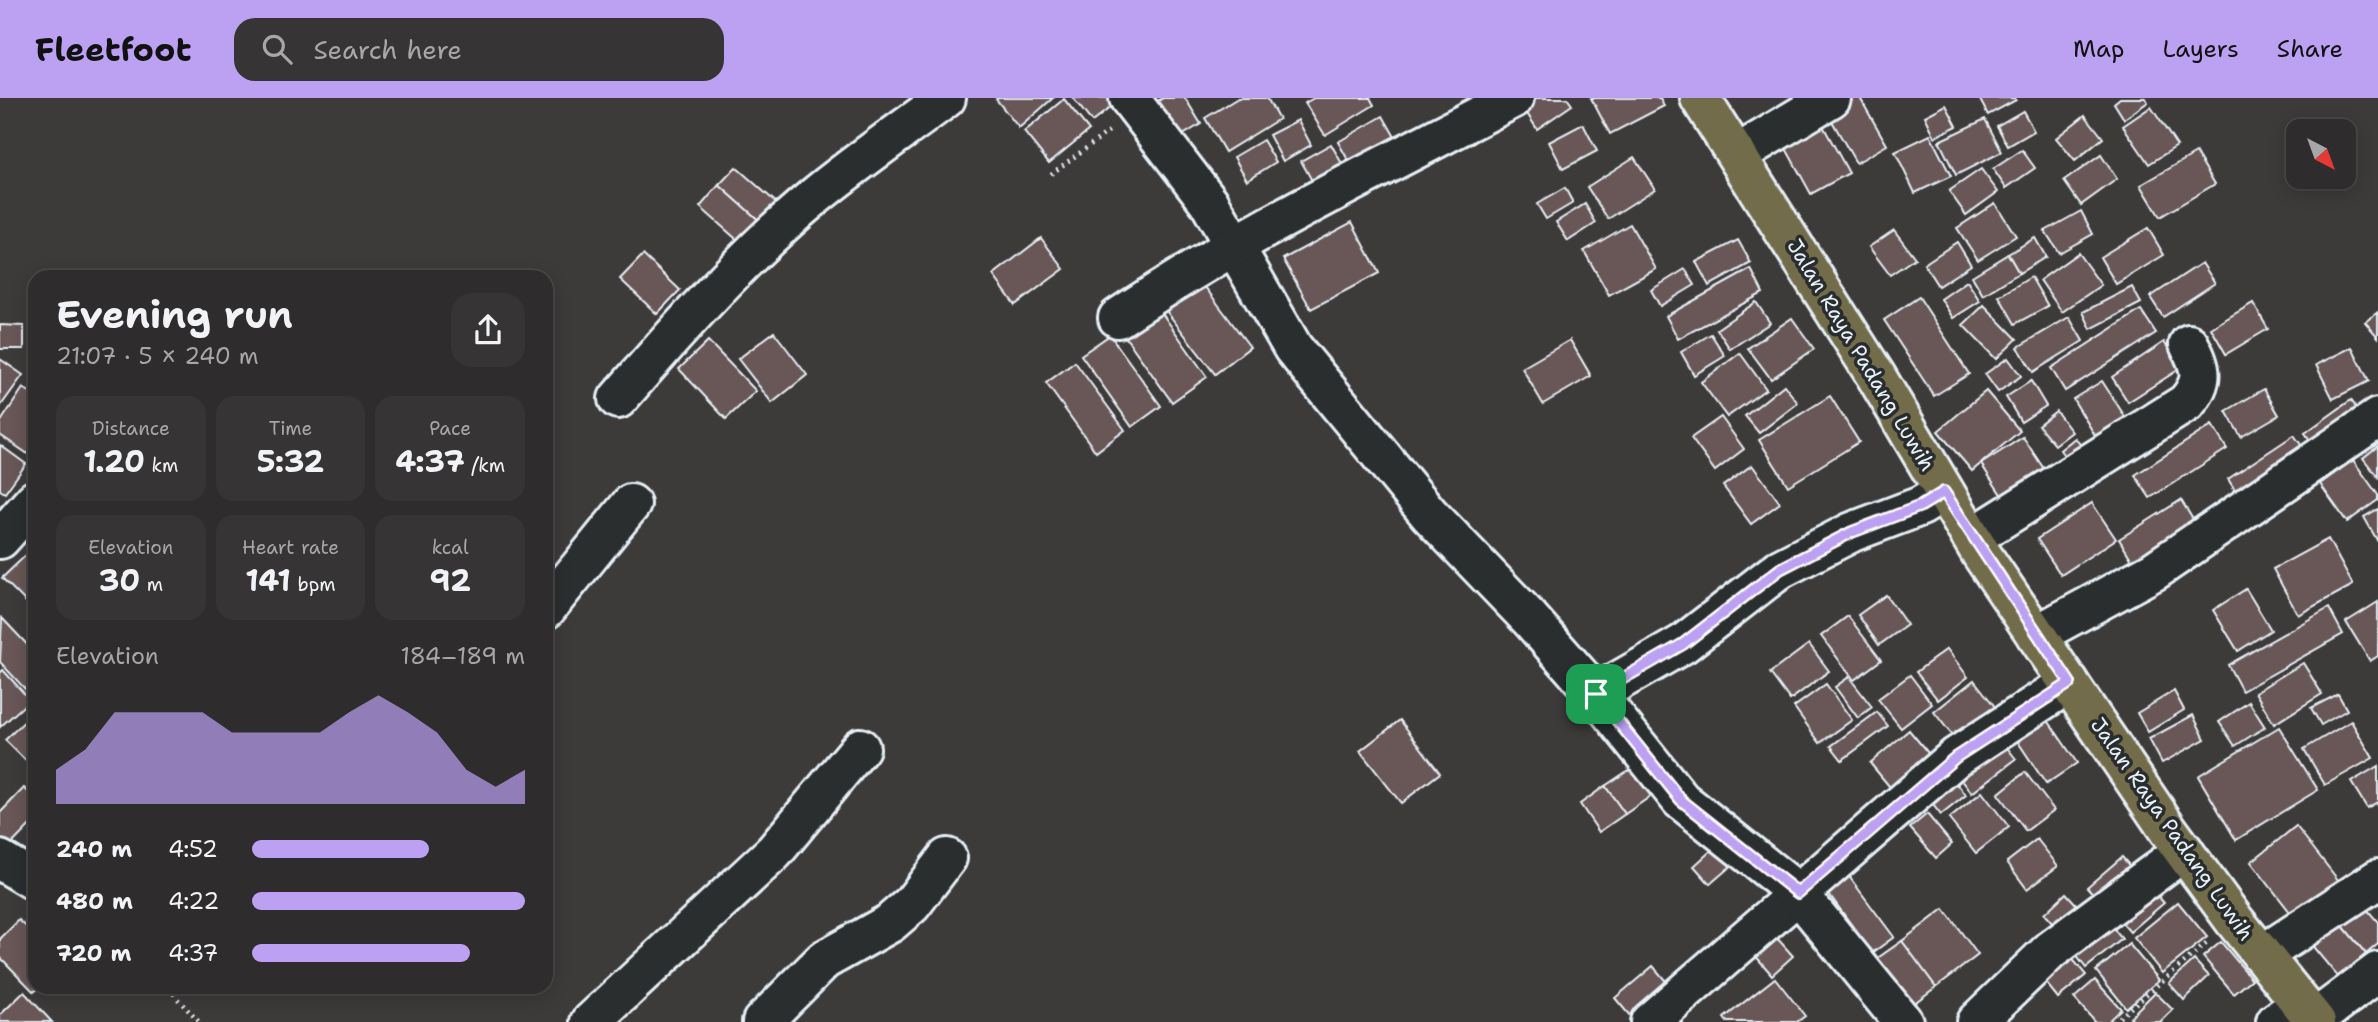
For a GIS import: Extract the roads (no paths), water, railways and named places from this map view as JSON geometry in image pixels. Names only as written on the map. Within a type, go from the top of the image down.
[{"type":"main road","name":"Jalan Raya Padang Luwih","points":[[1700,98],[1877,376],[1944,492],[2036,635],[2183,851],[2262,955],[2302,1017]]},
{"type":"street","points":[[618,399],[686,322],[786,222],[815,196],[946,98]]},
{"type":"street","points":[[1118,318],[1168,284],[1235,246],[1514,98]]},
{"type":"street","points":[[1738,154],[1831,98]]},
{"type":"street","points":[[1133,104],[1209,202],[1293,348],[1429,514],[1530,619],[1596,694],[1681,800],[1798,893],[1903,1022]]},
{"type":"street","points":[[1973,537],[2186,403],[2198,389],[2199,376],[2199,363],[2189,344]]},
{"type":"street","points":[[2036,635],[2154,572],[2378,418]]},
{"type":"street","points":[[1596,694],[1683,644],[1780,569],[1852,532],[1921,506],[1944,492]]},
{"type":"street","points":[[17,519],[28,493]]},
{"type":"street","points":[[553,600],[631,505]]},
{"type":"street","points":[[1650,1022],[1956,757],[2070,683]]},
{"type":"street","points":[[591,1022],[774,852],[860,748]]},
{"type":"street","points":[[1976,1022],[2051,950],[2183,851]]},
{"type":"street","points":[[762,1022],[824,960],[890,923],[912,904],[947,858]]},
{"type":"street","points":[[0,860],[28,877]]},
{"type":"street","points":[[2262,955],[2378,879]]},
{"type":"street","points":[[2302,1017],[2378,972]]}]
